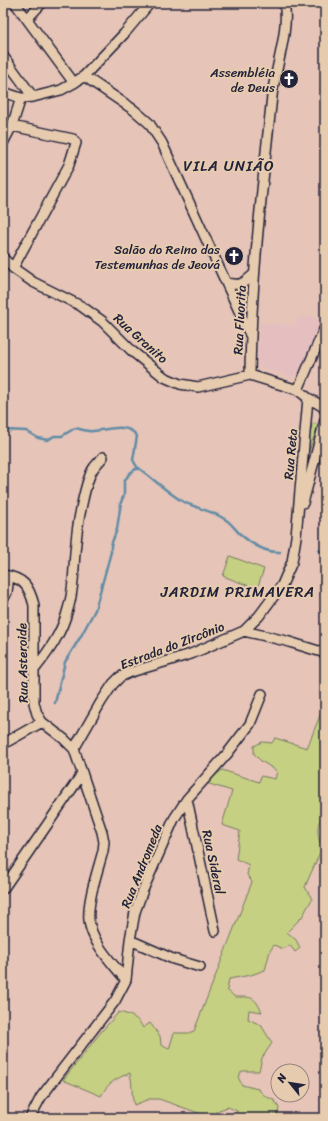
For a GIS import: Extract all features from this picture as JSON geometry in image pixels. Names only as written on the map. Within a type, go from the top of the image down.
[{"type":"street","points":[[15,3],[74,83]]},
{"type":"street","points":[[27,19],[42,3]]},
{"type":"street","points":[[3,92],[21,98],[33,97],[61,90],[74,83],[84,76],[124,34],[150,3]]},
{"type":"street","name":"Rua Fluorita","points":[[250,375],[250,336],[254,274],[272,94],[284,30],[286,9],[284,3]]},
{"type":"street","points":[[3,56],[33,97]]},
{"type":"street","points":[[84,76],[134,110],[149,123],[162,143],[250,336]]},
{"type":"street","points":[[3,143],[12,126],[21,98]]},
{"type":"street","points":[[12,126],[73,139],[76,144],[69,165],[13,268]]},
{"type":"street","name":"Rua Granito","points":[[3,258],[13,268],[33,282],[81,306],[102,321],[133,352],[164,377],[180,384],[198,387],[250,375]]},
{"type":"street","points":[[226,283],[241,284],[254,274]]},
{"type":"street","points":[[298,390],[325,327]]},
{"type":"street","points":[[250,375],[298,390],[308,398],[317,402],[325,410]]},
{"type":"street","name":"Rua Reta","points":[[299,513],[298,508],[308,398]]},
{"type":"street","name":"Rua Reta","points":[[244,631],[259,616],[282,585],[292,562],[299,513],[325,420]]},
{"type":"street","points":[[34,670],[52,648],[61,631],[72,591],[78,528],[87,483],[93,469],[103,457]]},
{"type":"street","points":[[3,600],[7,592],[6,576]]},
{"type":"street","name":"Rua Asteroide","points":[[6,576],[20,580],[27,585],[30,591],[34,605],[34,703],[37,714],[42,722],[64,739],[74,750],[82,774],[104,842],[89,907],[89,921],[93,934],[102,950],[126,980]]},
{"type":"street","points":[[244,631],[286,641],[325,653]]},
{"type":"street","name":"Estrada do Zircônio","points":[[74,750],[105,696],[120,677],[131,672],[191,654],[244,631]]},
{"type":"street","name":"Rua Andromeda","points":[[30,1118],[41,1097],[116,1000],[126,980],[130,940],[135,912],[174,819],[187,799],[227,754],[250,724],[262,694]]},
{"type":"street","points":[[3,744],[42,722]]},
{"type":"street","points":[[3,889],[82,774]]},
{"type":"street","name":"Rua Sideral","points":[[187,799],[215,931]]},
{"type":"street","points":[[130,940],[173,959],[200,967]]},
{"type":"shaded area","points":[[299,316],[324,319],[298,375],[290,377],[257,365],[260,323],[296,326]]},
{"type":"green space","points":[[314,423],[318,425],[305,463],[312,424]]},
{"type":"green space","points":[[230,556],[264,569],[257,589],[223,576]]},
{"type":"green space","points":[[325,703],[325,813],[318,825],[319,839],[322,848],[305,887],[312,899],[302,917],[287,932],[296,940],[300,948],[295,952],[290,945],[283,949],[274,945],[270,951],[265,970],[251,975],[229,979],[227,990],[235,997],[252,998],[255,1000],[262,1012],[249,1010],[248,1019],[261,1025],[272,1043],[262,1058],[259,1071],[242,1071],[238,1077],[242,1085],[258,1089],[265,1096],[270,1098],[270,1103],[276,1103],[279,1108],[278,1113],[270,1116],[270,1118],[237,1118],[237,1111],[228,1107],[219,1110],[210,1117],[159,1099],[149,1099],[134,1105],[130,1073],[113,1082],[103,1091],[101,1096],[63,1080],[119,1012],[130,1015],[139,1021],[143,1028],[150,1023],[160,1036],[161,1045],[169,1049],[174,1033],[189,1033],[194,1031],[252,882],[247,875],[249,865],[236,859],[240,831],[222,825],[232,791],[206,783],[222,770],[259,782],[261,776],[275,779],[277,771],[261,761],[254,754],[254,746],[262,742],[272,743],[275,738],[307,748]]},
{"type":"waterway","points":[[3,428],[6,430],[26,431],[38,438],[48,440],[54,436],[62,436],[75,428],[87,431],[117,428],[128,429],[137,436],[133,460],[137,467],[184,502],[216,514],[226,520],[253,544],[269,551],[280,552]]},
{"type":"waterway","points":[[55,703],[65,662],[95,610],[111,552],[111,545],[117,529],[121,502],[124,495],[124,482],[129,474],[139,468]]},
{"type":"waterway","points":[[318,550],[325,553]]},
{"type":"place","name":"Assembléia de Deus","points":[[289,79]]},
{"type":"place","name":"Salão do Reino das Testemunhas de Jeová","points":[[234,256]]},
{"type":"district","name":"VILA UNIÃO","points":[[229,166]]},
{"type":"district","name":"JARDIM PRIMAVERA","points":[[238,592]]}]
